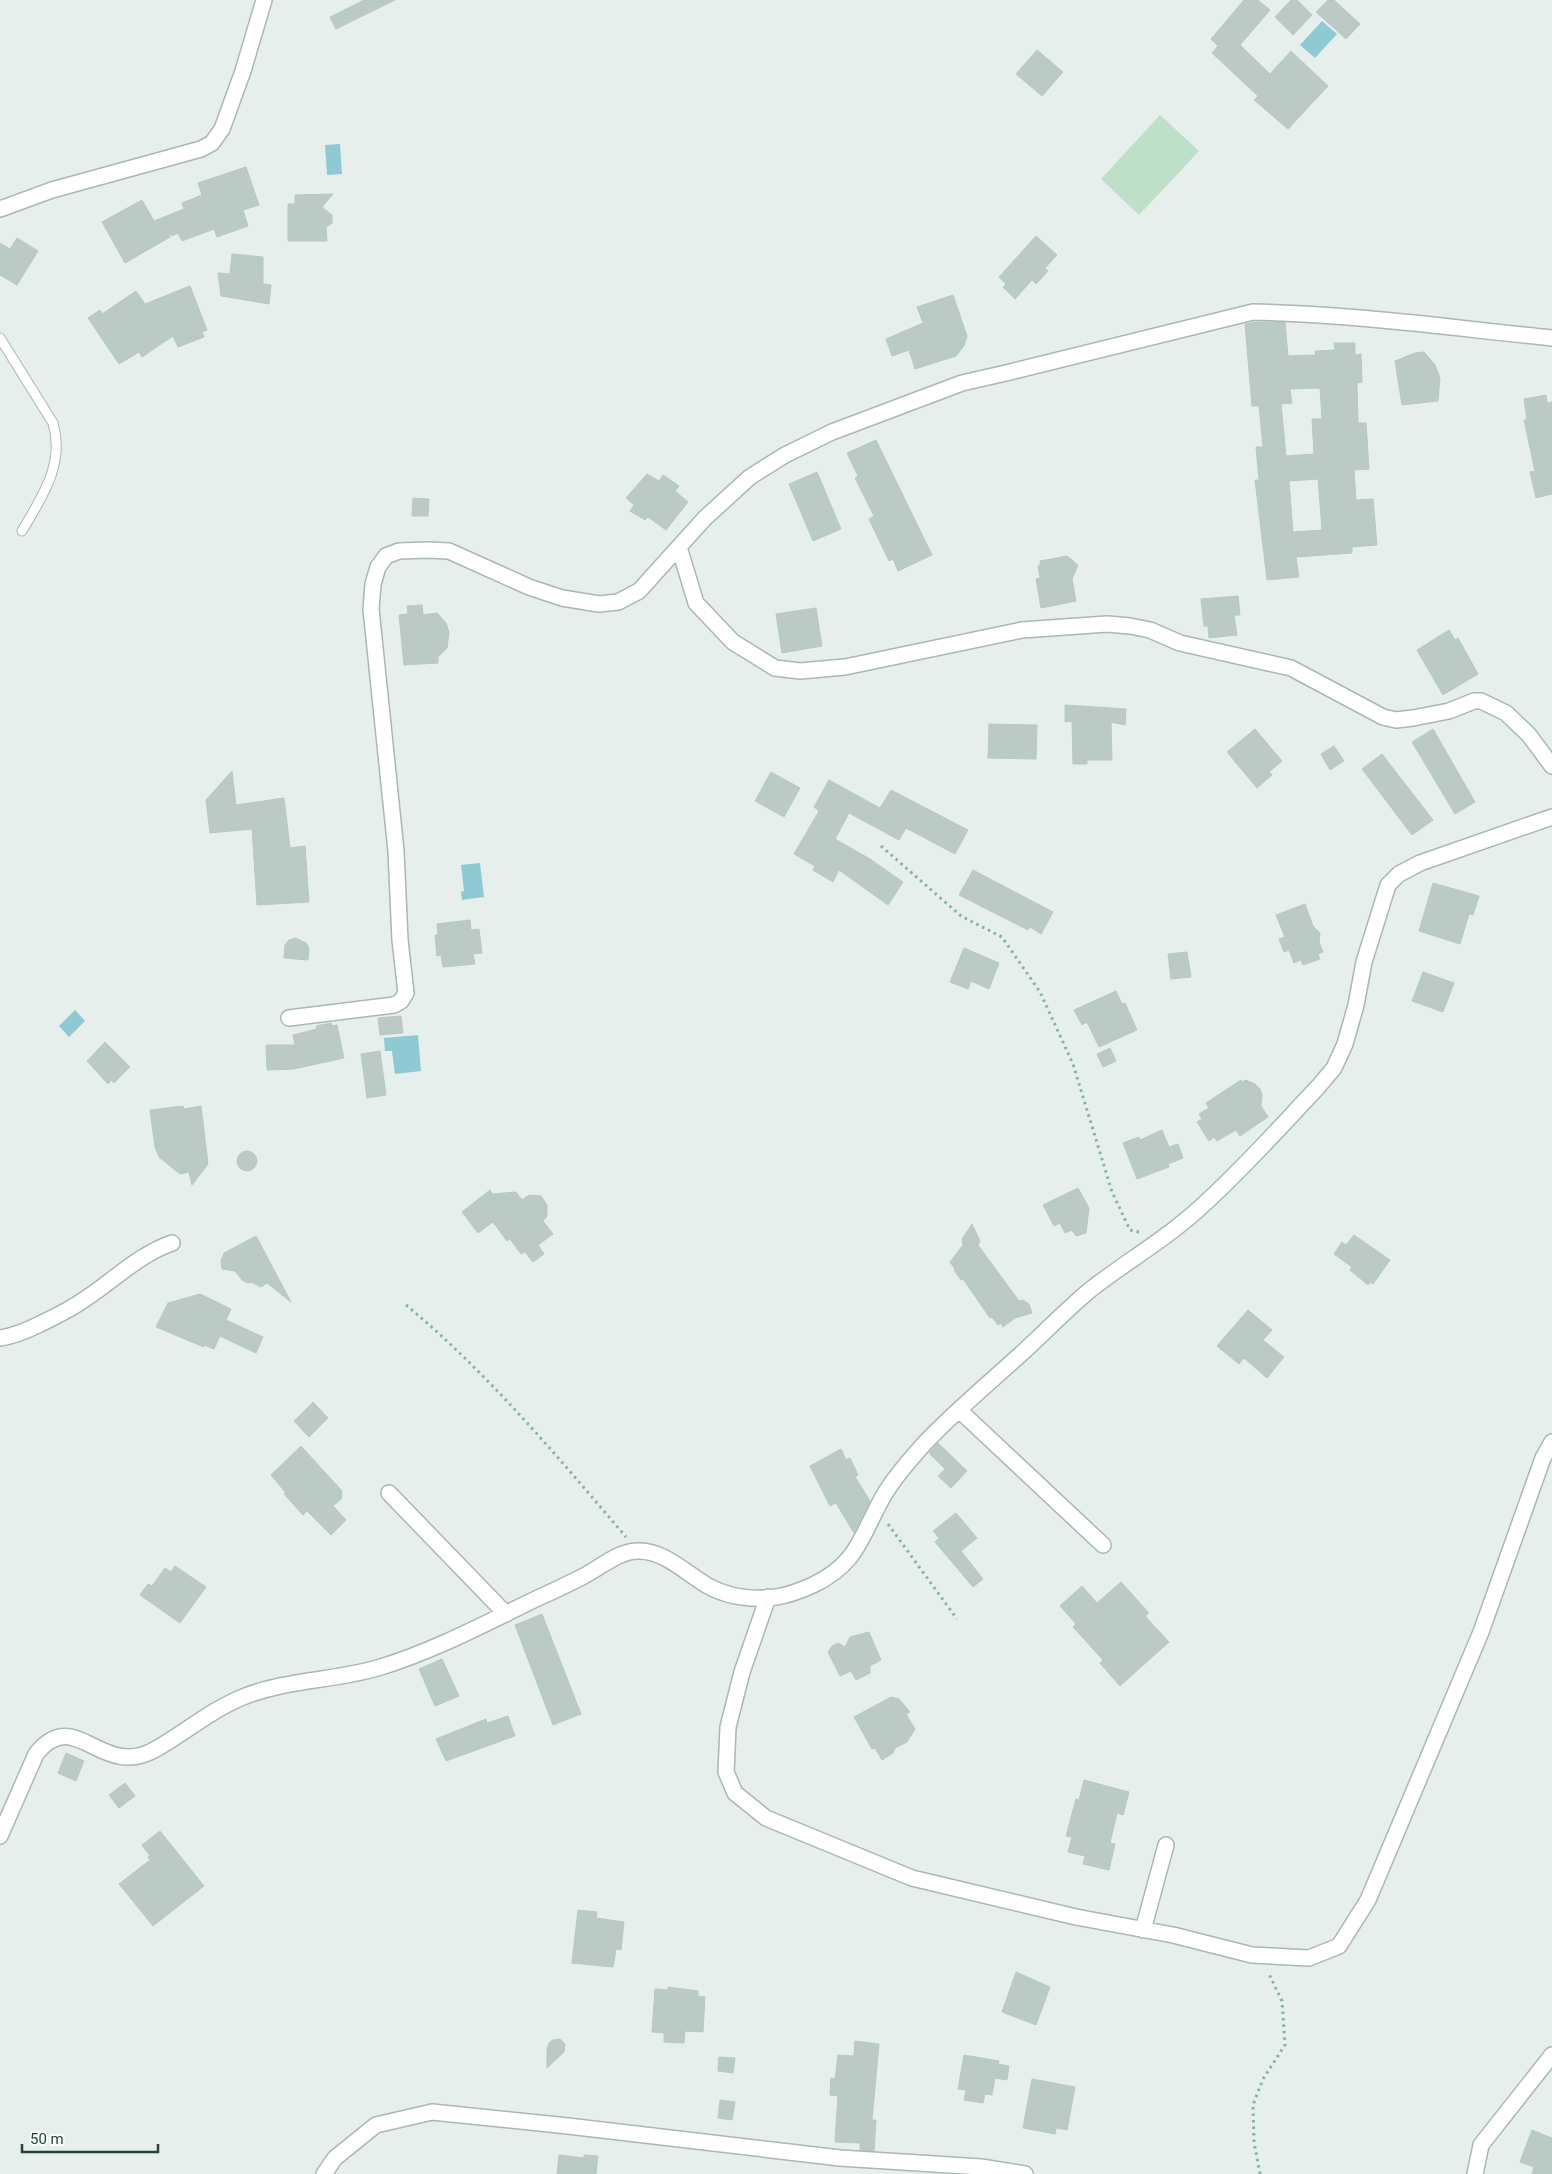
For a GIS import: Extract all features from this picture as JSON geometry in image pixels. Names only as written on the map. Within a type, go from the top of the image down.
[{"type":"street","points":[[0,209],[52,190],[202,149],[212,143],[222,129],[243,71],[264,0]]},
{"type":"street","points":[[289,1018],[394,1005],[401,1001],[406,993],[400,940],[396,851],[371,609],[373,584],[378,567],[386,556],[399,551],[449,551],[529,587],[562,598],[598,604],[618,602],[639,591],[705,518],[750,477],[785,455],[832,432],[962,382],[1006,374],[1253,312],[1291,313],[1552,338]]},
{"type":"street","points":[[678,547],[696,603],[733,642],[775,668],[800,670],[845,666],[1022,630],[1107,624],[1130,626],[1150,630],[1180,643],[1291,668],[1383,717],[1396,720],[1449,711],[1474,701],[1481,701],[1506,713],[1529,735],[1552,766]]},
{"type":"street","points":[[0,1836],[36,1754],[45,1743],[58,1737],[68,1736],[80,1739],[114,1757],[130,1759],[144,1756],[216,1709],[246,1695],[278,1686],[345,1676],[382,1667],[433,1647],[506,1614],[584,1576],[623,1554],[638,1550],[652,1552],[711,1588],[730,1595],[768,1597],[800,1591],[826,1578],[842,1567],[859,1544],[898,1474],[926,1442],[1087,1293],[1201,1207],[1318,1087],[1334,1068],[1344,1044],[1366,954],[1388,885],[1400,874],[1420,863],[1552,817]]},
{"type":"street","points":[[0,1338],[29,1330],[56,1317],[88,1298],[124,1270],[160,1247],[172,1243]]},
{"type":"street","points":[[959,1410],[1104,1545]]},
{"type":"street","points":[[768,1597],[742,1672],[728,1727],[726,1772],[735,1792],[766,1818],[912,1878],[1076,1917],[1260,1955],[1309,1958],[1339,1946],[1368,1900],[1481,1632],[1542,1458],[1552,1442]]},
{"type":"street","points":[[389,1493],[506,1614]]},
{"type":"street","points":[[1143,1930],[1166,1845]]},
{"type":"street","points":[[1475,2174],[1481,2145],[1552,2055]]},
{"type":"street","points":[[324,2174],[335,2158],[376,2125],[432,2112],[840,2158],[981,2167],[1025,2174]]},
{"type":"lane","points":[[0,338],[53,423],[57,435],[57,455],[54,470],[39,502],[22,531]]},
{"type":"path","points":[[881,846],[961,916],[1002,937],[1040,992],[1073,1064],[1112,1192],[1130,1230],[1163,1236]]},
{"type":"path","points":[[406,1305],[445,1337],[538,1434],[638,1550]]},
{"type":"path","points":[[877,1509],[957,1618]]},
{"type":"path","points":[[1260,1955],[1282,2001],[1285,2045],[1263,2079],[1253,2105],[1254,2142],[1260,2174]]},
{"type":"green space","points":[[1160,115],[1199,151],[1139,215],[1101,179]]},
{"type":"water","points":[[1322,21],[1337,34],[1315,58],[1300,45]]},
{"type":"water","points":[[340,144],[342,174],[327,175],[325,145]]},
{"type":"water","points":[[480,863],[484,897],[462,900],[461,892],[464,891],[461,865]]},
{"type":"water","points":[[75,1010],[85,1021],[69,1037],[59,1026]]},
{"type":"water","points":[[418,1035],[421,1071],[395,1074],[392,1051],[385,1051],[384,1038]]},
{"type":"building","points":[[364,0],[395,0],[336,29],[330,17]]},
{"type":"building","points":[[1244,0],[1258,0],[1270,10],[1240,45],[1270,74],[1291,51],[1328,86],[1288,129],[1254,100],[1258,96],[1212,53],[1218,46],[1211,39]]},
{"type":"building","points":[[1291,0],[1297,0],[1312,15],[1293,35],[1275,17]]},
{"type":"building","points":[[1328,0],[1334,0],[1360,24],[1346,39],[1316,12]]},
{"type":"building","points":[[1037,50],[1063,72],[1042,96],[1016,74]]},
{"type":"building","points":[[246,167],[259,205],[243,210],[248,226],[217,237],[214,229],[182,241],[178,233],[172,236],[168,232],[170,237],[125,263],[102,222],[142,200],[154,221],[184,209],[182,203],[202,195],[198,183]]},
{"type":"building","points":[[333,194],[322,207],[332,215],[332,223],[326,227],[327,241],[288,241],[288,204],[295,204],[295,195]]},
{"type":"building","points":[[1036,236],[1057,255],[1045,268],[1048,271],[1036,284],[1032,280],[1015,299],[1003,287],[1006,284],[999,277]]},
{"type":"building","points":[[17,238],[38,251],[17,285],[0,275],[0,243],[10,249]]},
{"type":"building","points":[[232,254],[263,257],[263,284],[271,285],[269,304],[221,296],[218,273],[230,274]]},
{"type":"building","points":[[190,286],[207,330],[202,332],[204,337],[178,347],[173,336],[142,357],[139,352],[119,364],[88,318],[100,310],[102,314],[136,291],[145,304]]},
{"type":"building","points":[[953,295],[967,336],[964,346],[956,356],[915,369],[909,350],[892,356],[886,339],[923,323],[917,307]]},
{"type":"building","points":[[1285,322],[1288,356],[1316,355],[1315,351],[1335,350],[1334,343],[1355,343],[1355,355],[1361,354],[1362,382],[1357,383],[1358,423],[1366,423],[1369,469],[1354,470],[1356,500],[1373,499],[1377,545],[1352,547],[1352,553],[1296,557],[1299,577],[1267,580],[1255,480],[1259,480],[1256,447],[1263,447],[1259,406],[1252,406],[1245,324]],"holes":[[[1320,388],[1322,419],[1312,419],[1314,454],[1286,456],[1281,404],[1292,403],[1290,389]],[[1318,479],[1322,530],[1293,532],[1289,481]]]},
{"type":"building","points":[[1424,352],[1435,365],[1440,378],[1438,401],[1402,405],[1395,361],[1415,353]]},
{"type":"building","points":[[1546,395],[1547,403],[1552,402],[1552,494],[1536,498],[1530,472],[1535,471],[1524,420],[1527,420],[1524,399]]},
{"type":"building","points":[[876,440],[932,555],[898,571],[893,559],[889,561],[869,519],[874,516],[855,478],[858,476],[847,453]]},
{"type":"building","points":[[817,472],[841,529],[813,541],[789,484]]},
{"type":"building","points":[[647,474],[659,481],[663,475],[679,486],[675,491],[688,502],[666,530],[648,517],[645,520],[630,511],[634,505],[626,498]]},
{"type":"building","points":[[413,498],[429,499],[428,516],[412,516]]},
{"type":"building","points":[[1067,556],[1078,565],[1072,579],[1076,601],[1041,608],[1036,579],[1040,578],[1038,566],[1040,566],[1040,561]]},
{"type":"building","points":[[1238,596],[1240,615],[1234,615],[1237,635],[1209,638],[1208,626],[1204,626],[1201,599]]},
{"type":"building","points":[[422,605],[423,615],[437,613],[446,623],[449,632],[447,648],[438,657],[438,663],[404,665],[399,615],[408,614],[407,606]]},
{"type":"building","points":[[816,608],[822,646],[782,653],[776,614]]},
{"type":"building","points":[[1449,630],[1455,640],[1458,638],[1478,674],[1443,695],[1417,650]]},
{"type":"building","points":[[1065,705],[1126,709],[1125,725],[1111,722],[1112,760],[1087,760],[1087,764],[1073,764],[1072,721],[1065,722]]},
{"type":"building","points":[[989,724],[1037,725],[1036,759],[988,758]]},
{"type":"building","points":[[1255,729],[1282,761],[1269,772],[1272,775],[1257,788],[1227,752]]},
{"type":"building","points":[[1433,729],[1475,802],[1455,814],[1412,742]]},
{"type":"building","points":[[1334,746],[1344,761],[1330,770],[1321,754]]},
{"type":"building","points":[[1382,754],[1433,820],[1412,835],[1362,769]]},
{"type":"building","points":[[232,771],[236,805],[284,798],[290,848],[305,846],[309,902],[257,905],[252,829],[210,833],[206,800]]},
{"type":"building","points":[[771,772],[800,788],[784,817],[755,801]]},
{"type":"building","points":[[829,780],[880,808],[891,790],[968,830],[955,854],[906,828],[899,840],[849,813],[835,839],[870,859],[903,882],[888,905],[839,870],[833,882],[813,870],[815,866],[794,854],[819,811],[814,807]]},
{"type":"building","points":[[973,870],[1053,912],[1041,934],[1030,927],[1028,930],[959,895]]},
{"type":"building","points":[[1433,883],[1479,896],[1473,915],[1469,914],[1460,944],[1419,931]]},
{"type":"building","points":[[1305,904],[1313,926],[1320,933],[1319,942],[1323,952],[1318,954],[1320,959],[1303,965],[1301,960],[1294,963],[1289,950],[1284,952],[1279,939],[1285,937],[1276,915]]},
{"type":"building","points":[[470,920],[471,930],[479,929],[482,953],[473,954],[475,964],[443,967],[441,955],[437,956],[435,935],[438,935],[437,924]]},
{"type":"building","points":[[296,938],[306,943],[309,948],[308,960],[284,958],[285,945],[289,940]]},
{"type":"building","points":[[964,948],[999,963],[989,989],[971,981],[968,989],[950,982]]},
{"type":"building","points":[[1187,952],[1191,977],[1171,979],[1168,954]]},
{"type":"building","points":[[1423,972],[1454,983],[1443,1012],[1412,1001]]},
{"type":"building","points":[[1116,991],[1122,1004],[1125,1003],[1137,1030],[1099,1047],[1087,1022],[1082,1025],[1074,1010]]},
{"type":"building","points":[[401,1016],[403,1033],[380,1035],[378,1018]]},
{"type":"building","points":[[331,1023],[332,1026],[337,1025],[344,1058],[294,1069],[267,1070],[266,1045],[295,1045],[293,1035],[317,1029],[316,1026]]},
{"type":"building","points":[[105,1042],[130,1067],[114,1083],[111,1080],[108,1084],[87,1061]]},
{"type":"building","points":[[1110,1048],[1116,1061],[1103,1067],[1097,1054]]},
{"type":"building","points":[[380,1051],[386,1095],[367,1098],[361,1054]]},
{"type":"building","points":[[1241,1080],[1242,1082],[1246,1080],[1255,1084],[1260,1089],[1262,1095],[1261,1106],[1268,1117],[1240,1136],[1236,1130],[1217,1141],[1214,1137],[1209,1141],[1197,1122],[1202,1119],[1199,1114],[1209,1108],[1206,1103]]},
{"type":"building","points":[[183,1106],[184,1109],[201,1106],[208,1164],[192,1185],[189,1172],[180,1174],[159,1157],[155,1147],[150,1110]]},
{"type":"building","points":[[1162,1130],[1169,1147],[1178,1144],[1183,1158],[1168,1164],[1169,1167],[1137,1179],[1123,1143],[1139,1137],[1140,1140]]},
{"type":"building","points":[[247,1151],[254,1154],[257,1161],[254,1168],[247,1171],[240,1168],[237,1161],[240,1154]]},
{"type":"building","points":[[1078,1188],[1089,1208],[1086,1233],[1076,1236],[1072,1230],[1065,1233],[1060,1223],[1054,1226],[1043,1205]]},
{"type":"building","points":[[490,1190],[492,1194],[516,1192],[522,1200],[529,1195],[541,1196],[547,1205],[547,1216],[543,1221],[553,1234],[538,1245],[544,1254],[533,1262],[525,1252],[521,1254],[510,1239],[507,1241],[493,1222],[478,1233],[462,1212]]},
{"type":"building","points":[[972,1224],[980,1241],[978,1245],[1019,1301],[1023,1300],[1029,1304],[1032,1313],[1015,1318],[1003,1327],[1001,1323],[998,1325],[992,1317],[990,1318],[963,1279],[961,1280],[950,1262],[963,1245],[962,1239]]},
{"type":"building","points":[[1354,1235],[1390,1260],[1373,1284],[1370,1282],[1368,1285],[1350,1270],[1352,1267],[1334,1254],[1342,1242],[1346,1245]]},
{"type":"building","points":[[256,1236],[291,1302],[267,1283],[261,1287],[251,1282],[248,1283],[242,1280],[235,1271],[222,1269],[221,1261],[224,1253]]},
{"type":"building","points":[[200,1294],[231,1309],[226,1320],[263,1337],[256,1353],[220,1336],[214,1349],[204,1345],[204,1347],[156,1327],[168,1303]]},
{"type":"building","points":[[1248,1310],[1272,1330],[1263,1340],[1284,1357],[1267,1378],[1244,1358],[1239,1364],[1217,1346]]},
{"type":"building","points":[[313,1402],[328,1418],[309,1437],[294,1421]]},
{"type":"building","points":[[938,1443],[967,1471],[951,1488],[938,1476],[945,1469],[929,1453]]},
{"type":"building","points":[[301,1446],[342,1491],[341,1499],[333,1506],[346,1520],[331,1535],[307,1511],[303,1515],[284,1494],[286,1493],[271,1475]]},
{"type":"building","points":[[841,1449],[846,1460],[850,1458],[858,1475],[855,1477],[870,1501],[854,1533],[836,1503],[830,1506],[810,1466]]},
{"type":"building","points":[[956,1513],[977,1538],[961,1551],[983,1579],[973,1587],[935,1542],[939,1538],[933,1531]]},
{"type":"building","points":[[175,1566],[206,1587],[180,1623],[140,1595],[148,1584],[152,1586],[165,1568],[171,1572]]},
{"type":"building","points":[[1121,1582],[1149,1613],[1145,1616],[1169,1642],[1120,1686],[1100,1663],[1103,1660],[1073,1627],[1076,1624],[1060,1606],[1082,1586],[1097,1603]]},
{"type":"building","points":[[542,1614],[581,1714],[553,1725],[515,1625]]},
{"type":"building","points":[[869,1632],[881,1660],[870,1666],[870,1673],[856,1680],[851,1671],[840,1676],[828,1652],[832,1646],[838,1643],[845,1647],[850,1637]]},
{"type":"building","points":[[442,1659],[459,1696],[435,1706],[419,1669]]},
{"type":"building","points":[[891,1697],[899,1699],[910,1712],[906,1714],[915,1729],[907,1742],[895,1748],[893,1753],[882,1760],[875,1748],[872,1749],[854,1717]]},
{"type":"building","points":[[508,1716],[515,1736],[446,1761],[436,1739],[486,1719],[487,1723]]},
{"type":"building","points":[[66,1753],[84,1761],[76,1781],[58,1773]]},
{"type":"building","points":[[1084,1780],[1129,1792],[1123,1815],[1117,1813],[1110,1843],[1115,1844],[1109,1870],[1083,1864],[1085,1856],[1068,1852],[1072,1837],[1066,1836],[1076,1799],[1079,1800]]},
{"type":"building","points":[[125,1783],[135,1796],[119,1808],[109,1795]]},
{"type":"building","points":[[160,1831],[204,1886],[153,1926],[119,1884],[150,1860],[148,1857],[150,1856],[142,1845]]},
{"type":"building","points":[[578,1910],[597,1912],[596,1918],[624,1922],[621,1950],[616,1949],[613,1967],[572,1963]]},
{"type":"building","points":[[1016,1972],[1050,1987],[1036,2025],[1002,2012]]},
{"type":"building","points":[[668,1987],[698,1991],[698,1996],[705,1997],[703,2032],[685,2031],[684,2043],[664,2042],[664,2033],[652,2032],[655,1989],[668,1990]]},
{"type":"building","points":[[560,2039],[565,2044],[564,2052],[547,2068],[549,2043]]},
{"type":"building","points":[[855,2041],[879,2044],[872,2120],[876,2120],[874,2151],[860,2150],[860,2143],[835,2142],[838,2096],[830,2095],[831,2078],[835,2079],[838,2055],[854,2056]]},
{"type":"building","points":[[964,2055],[999,2061],[998,2064],[1009,2066],[1007,2080],[995,2078],[992,2095],[985,2094],[983,2103],[964,2100],[966,2090],[958,2089]]},
{"type":"building","points":[[719,2057],[735,2058],[733,2073],[718,2071]]},
{"type":"building","points":[[1032,2079],[1075,2087],[1067,2130],[1056,2128],[1055,2134],[1023,2128]]},
{"type":"building","points":[[720,2100],[735,2102],[732,2120],[718,2118]]},
{"type":"building","points":[[1532,2130],[1552,2138],[1552,2174],[1532,2174],[1534,2167],[1520,2162]]},
{"type":"building","points":[[559,2155],[584,2158],[584,2155],[598,2156],[596,2174],[557,2174]]}]
